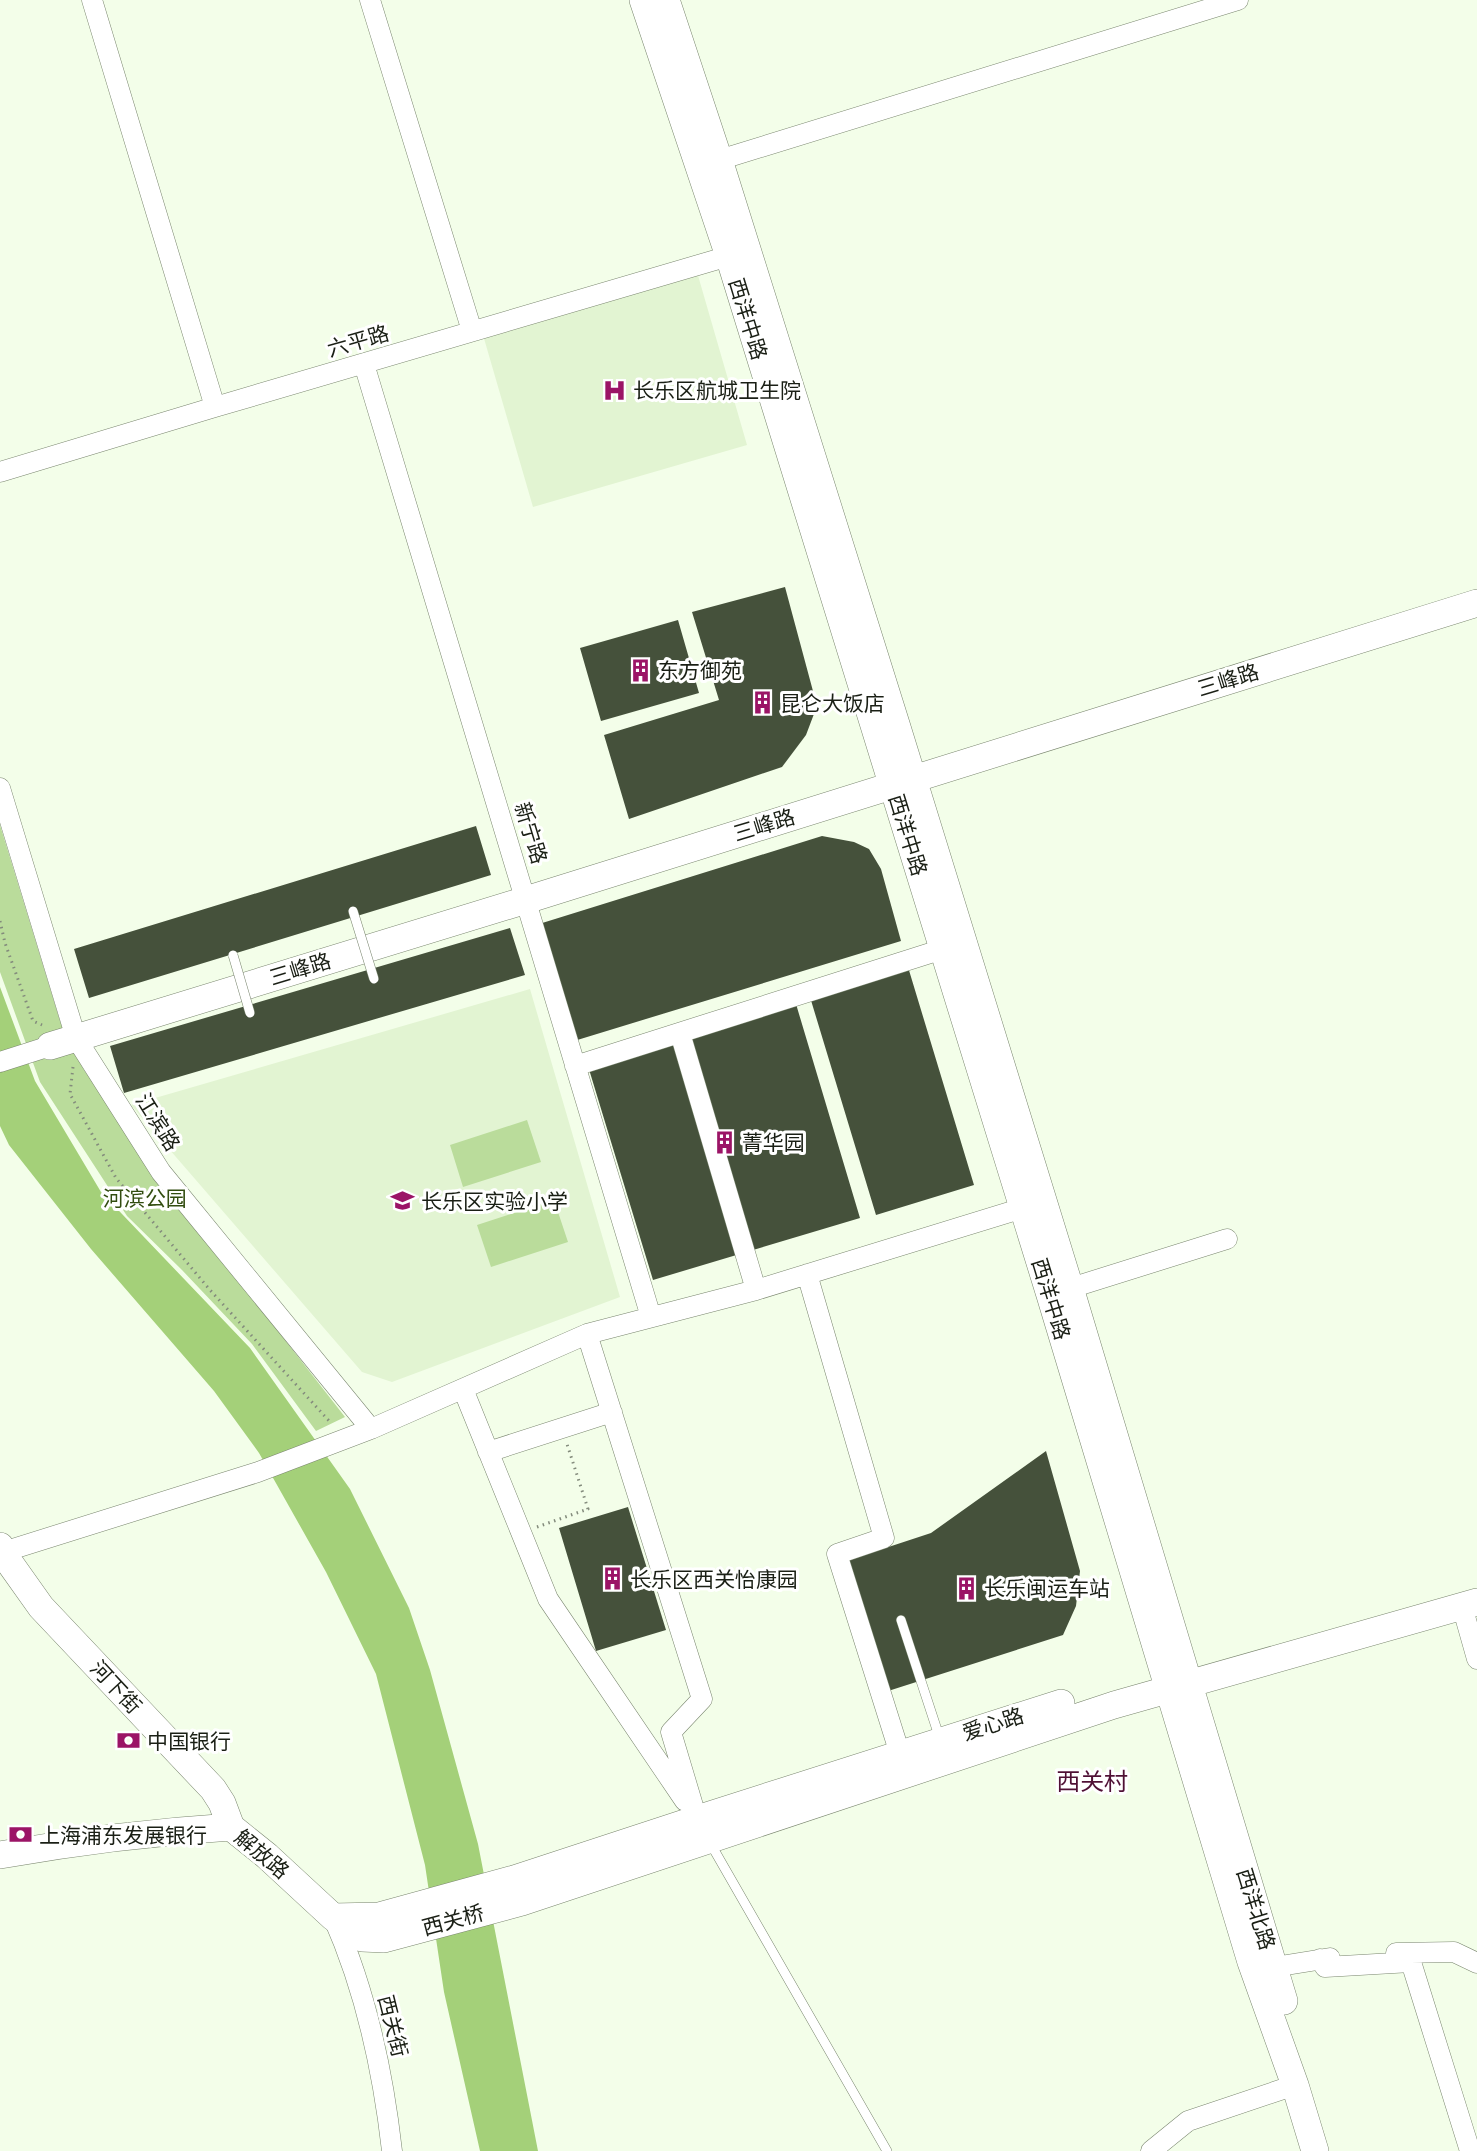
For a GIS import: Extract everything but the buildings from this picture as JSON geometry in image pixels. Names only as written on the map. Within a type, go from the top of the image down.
[{"type":"main road","name":"西洋中路","points":[[643,0],[709,163],[729,256],[902,781],[943,949],[1023,1208],[1060,1292]]},
{"type":"main road","name":"西洋中路","points":[[666,0],[709,163],[1060,1292],[1175,1678]]},
{"type":"main road","name":"三峰路","points":[[47,1036],[76,1038],[1477,603]]},
{"type":"main road","name":"河下街","points":[[1,1550],[41,1607],[213,1789],[222,1803],[231,1827]]},
{"type":"main road","name":"爱心路","points":[[518,1890],[702,1829],[1114,1705],[1175,1678],[1477,1583]]},
{"type":"main road","name":"爱心路","points":[[702,1829],[940,1741],[1175,1678],[1469,1604]]},
{"type":"main road","name":"西洋北路","points":[[1175,1678],[1274,1967],[1331,2151]]},
{"type":"main road","name":"西洋北路","points":[[1175,1678],[1251,1962],[1295,2085],[1315,2151]]},
{"type":"main road","name":"解放路","points":[[0,1855],[76,1841],[231,1827],[267,1856],[333,1917]]},
{"type":"main road","name":"西关桥","points":[[333,1917],[382,1928],[518,1890]]},
{"type":"street","points":[[92,0],[215,407]]},
{"type":"street","points":[[370,0],[472,331]]},
{"type":"street","points":[[709,163],[1238,0]]},
{"type":"street","name":"六平路","points":[[0,472],[729,256]]},
{"type":"street","name":"新宁路","points":[[364,364],[651,1317]]},
{"type":"street","name":"江滨路","points":[[0,788],[76,1038],[161,1172],[371,1429]]},
{"type":"street","points":[[575,1066],[943,949]]},
{"type":"street","points":[[680,1033],[756,1290]]},
{"type":"street","points":[[0,1062],[47,1036]]},
{"type":"street","points":[[1,1550],[258,1472],[371,1429],[587,1334],[756,1290],[1023,1208]]},
{"type":"street","points":[[1060,1292],[1227,1239]]},
{"type":"street","points":[[807,1274],[884,1538],[837,1554],[900,1754]]},
{"type":"street","points":[[587,1334],[702,1699],[671,1732],[702,1829]]},
{"type":"street","points":[[463,1389],[548,1599],[702,1829]]},
{"type":"street","points":[[488,1452],[612,1412]]},
{"type":"street","points":[[1469,1604],[1477,1659]]},
{"type":"street","name":"西关街","points":[[333,1917],[348,1950],[369,2025],[386,2096],[392,2151]]},
{"type":"street","points":[[1274,1967],[1320,1959],[1391,1953],[1454,1952],[1477,1963]]},
{"type":"street","points":[[1320,1959],[1325,1967],[1411,1962],[1470,2151]]},
{"type":"street","points":[[1151,2151],[1188,2121],[1295,2085]]},
{"type":"lane","points":[[353,911],[374,979]]},
{"type":"lane","points":[[233,955],[250,1013]]},
{"type":"lane","points":[[901,1620],[940,1741]]},
{"type":"lane","points":[[702,1829],[887,2151]]},
{"type":"path","points":[[0,921],[5,943],[33,1021],[47,1036]]},
{"type":"path","points":[[76,1038],[70,1094],[116,1178],[210,1290],[330,1423],[371,1429]]},
{"type":"path","points":[[521,1533],[588,1509],[562,1428]]},
{"type":"shaded area","name":"长乐区航城卫生院","points":[[697,272],[747,445],[533,507],[483,335]]},
{"type":"shaded area","points":[[0,987],[35,1081],[101,1192],[250,1348],[350,1489],[409,1608],[430,1670],[478,1844],[538,2151],[480,2151],[444,1992],[425,1865],[376,1674],[326,1572],[259,1453],[214,1391],[91,1249],[9,1145],[0,1126]]},
{"type":"shaded area","name":"长乐区实验小学","points":[[530,989],[620,1297],[392,1382],[362,1372],[131,1105]]},
{"type":"green space","name":"河滨公园","points":[[0,825],[60,1021],[84,1070],[211,1245],[345,1417],[316,1431],[252,1344],[127,1216],[40,1082],[0,972]]},
{"type":"green space","points":[[527,1120],[541,1162],[463,1187],[450,1145]]},
{"type":"green space","points":[[554,1200],[568,1242],[491,1267],[477,1225]]},
{"type":"place","name":"长乐区航城卫生院","points":[[615,390]]},
{"type":"place","name":"东方御苑","points":[[640,670]]},
{"type":"place","name":"昆仑大饭店","points":[[762,703]]},
{"type":"place","name":"菁华园","points":[[724,1142]]},
{"type":"place","name":"长乐区实验小学","points":[[403,1201]]},
{"type":"place","name":"长乐区西关怡康园","points":[[612,1579]]},
{"type":"place","name":"长乐闽运车站","points":[[966,1588]]},
{"type":"place","name":"中国银行","points":[[129,1741]]},
{"type":"place","name":"上海浦东发展银行","points":[[21,1835]]},
{"type":"district","name":"西关村","points":[[1092,1781]]}]
